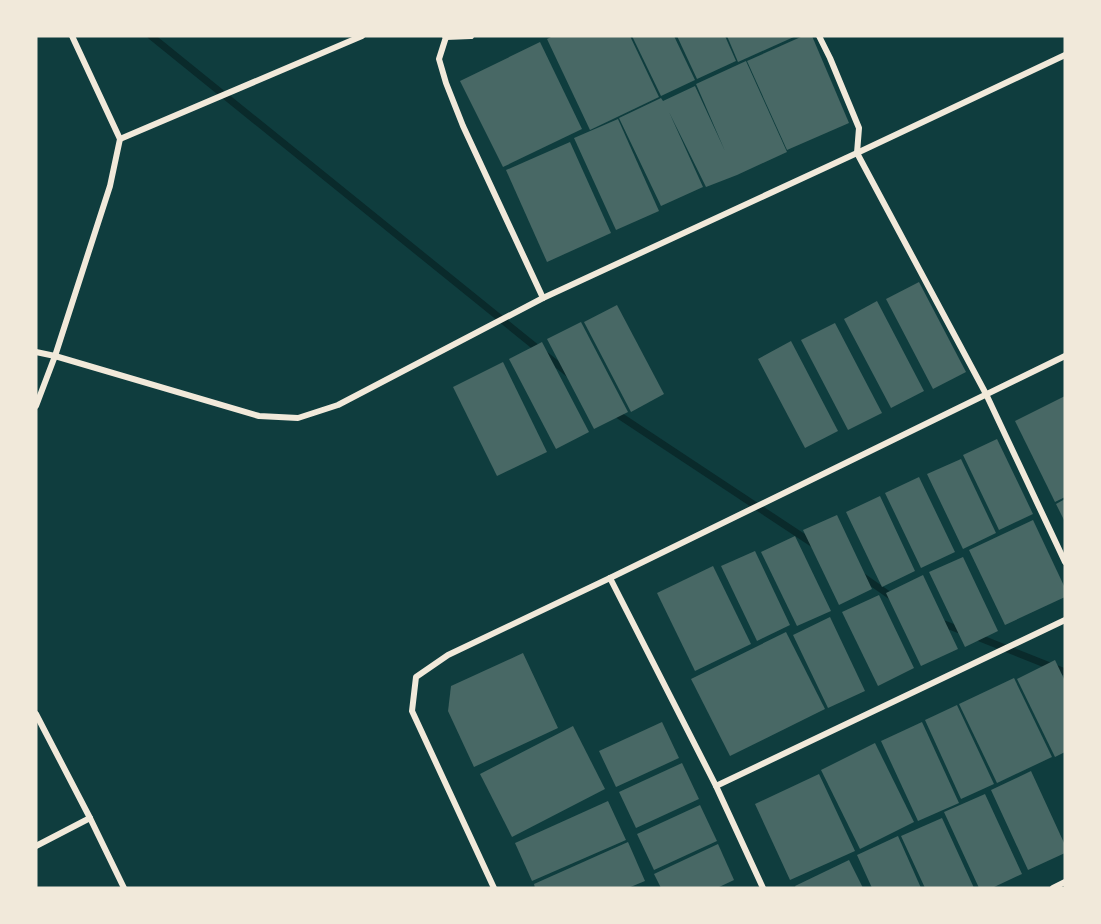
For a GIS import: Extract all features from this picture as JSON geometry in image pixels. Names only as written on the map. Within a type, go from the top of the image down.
[{"type":"street","points":[[36,406],[55,356],[110,186],[120,139],[72,36]]},
{"type":"street","points":[[120,139],[362,36]]},
{"type":"street","points":[[471,36],[445,37],[439,59],[463,126],[543,298]]},
{"type":"street","points":[[819,36],[859,128],[858,153],[986,394],[1065,562]]},
{"type":"street","points":[[36,352],[259,416],[298,418],[338,405],[543,298],[1065,55]]},
{"type":"street","points":[[494,888],[412,711],[416,677],[448,656],[1065,356]]},
{"type":"street","points":[[610,578],[716,786],[763,888]]},
{"type":"street","points":[[716,786],[1065,620]]},
{"type":"street","points":[[36,714],[124,888]]},
{"type":"street","points":[[36,846],[90,818]]},
{"type":"street","points":[[1053,888],[1065,882]]},
{"type":"building","points":[[553,36],[630,36],[659,97],[590,130],[547,39]]},
{"type":"building","points":[[632,36],[674,36],[695,80],[661,96]]},
{"type":"building","points":[[677,36],[725,36],[736,61],[697,79]]},
{"type":"building","points":[[727,36],[796,36],[738,62]]},
{"type":"building","points":[[803,36],[812,36],[849,123],[787,150],[747,61]]},
{"type":"building","points":[[540,42],[582,129],[503,167],[460,81]]},
{"type":"building","points":[[746,61],[787,152],[706,187],[669,112],[703,187],[661,206],[619,118],[661,98],[663,101],[695,86],[725,151],[696,84]]},
{"type":"building","points":[[618,119],[659,211],[616,230],[574,138]]},
{"type":"building","points":[[570,142],[611,233],[547,262],[506,170]]},
{"type":"building","points":[[919,282],[966,372],[933,389],[886,299]]},
{"type":"building","points":[[877,301],[924,391],[891,408],[844,319]]},
{"type":"building","points":[[617,305],[664,394],[631,412],[584,322]]},
{"type":"building","points":[[581,322],[628,412],[594,429],[547,339]]},
{"type":"building","points":[[835,323],[882,413],[848,430],[801,340]]},
{"type":"building","points":[[791,341],[838,431],[805,448],[758,359]]},
{"type":"building","points":[[542,342],[589,432],[556,449],[509,359]]},
{"type":"building","points":[[503,362],[547,452],[497,476],[453,387]]},
{"type":"building","points":[[1065,396],[1065,497],[1055,502],[1015,421]]},
{"type":"building","points":[[997,439],[1033,514],[999,530],[963,455]]},
{"type":"building","points":[[961,459],[996,533],[963,549],[927,474]]},
{"type":"building","points":[[919,477],[955,552],[921,568],[885,493]]},
{"type":"building","points":[[880,496],[915,571],[882,587],[846,512]]},
{"type":"building","points":[[1065,499],[1065,522],[1056,504]]},
{"type":"building","points":[[837,515],[872,589],[839,605],[803,530]]},
{"type":"building","points":[[1033,520],[1065,588],[1065,597],[1005,625],[969,550]]},
{"type":"building","points":[[795,536],[831,611],[797,626],[761,552]]},
{"type":"building","points":[[755,551],[790,625],[757,641],[721,566]]},
{"type":"building","points":[[963,557],[998,631],[965,647],[929,572]]},
{"type":"building","points":[[713,566],[751,644],[695,671],[657,593]]},
{"type":"building","points":[[923,575],[958,649],[921,666],[886,593]]},
{"type":"building","points":[[879,595],[914,668],[878,686],[842,612]]},
{"type":"building","points":[[830,617],[865,691],[828,708],[793,635]]},
{"type":"building","points":[[786,632],[825,709],[730,756],[691,679]]},
{"type":"building","points":[[523,653],[558,728],[474,767],[448,711],[451,686]]},
{"type":"building","points":[[1055,660],[1065,681],[1065,752],[1055,757],[1017,679]]},
{"type":"building","points":[[1014,678],[1052,757],[997,783],[959,704]]},
{"type":"building","points":[[957,705],[994,784],[961,799],[925,720]]},
{"type":"building","points":[[662,722],[679,758],[616,787],[599,751]]},
{"type":"building","points":[[922,722],[959,803],[918,821],[881,741]]},
{"type":"building","points":[[573,726],[605,789],[512,837],[480,774]]},
{"type":"building","points":[[875,743],[914,822],[860,849],[821,770]]},
{"type":"building","points":[[682,763],[699,799],[636,828],[619,792]]},
{"type":"building","points":[[1031,771],[1065,845],[1065,853],[1028,870],[991,790]]},
{"type":"building","points":[[819,774],[855,851],[790,880],[755,804]]},
{"type":"building","points":[[985,794],[1022,874],[992,888],[979,888],[944,812]]},
{"type":"building","points":[[608,801],[626,840],[532,881],[515,843]]},
{"type":"building","points":[[700,805],[717,841],[654,870],[637,834]]},
{"type":"building","points":[[942,818],[974,888],[925,888],[901,836]]},
{"type":"building","points":[[898,836],[921,888],[872,888],[857,855]]},
{"type":"building","points":[[628,842],[645,881],[628,888],[535,888],[534,884]]},
{"type":"building","points":[[718,844],[734,880],[717,888],[661,888],[654,874]]},
{"type":"building","points":[[849,860],[863,888],[796,888],[795,886]]},
{"type":"waterway","points":[[151,36],[569,374]]},
{"type":"waterway","points":[[614,412],[815,545]]},
{"type":"waterway","points":[[862,576],[892,597]]},
{"type":"waterway","points":[[939,622],[965,632]]},
{"type":"waterway","points":[[975,636],[1065,672]]}]
